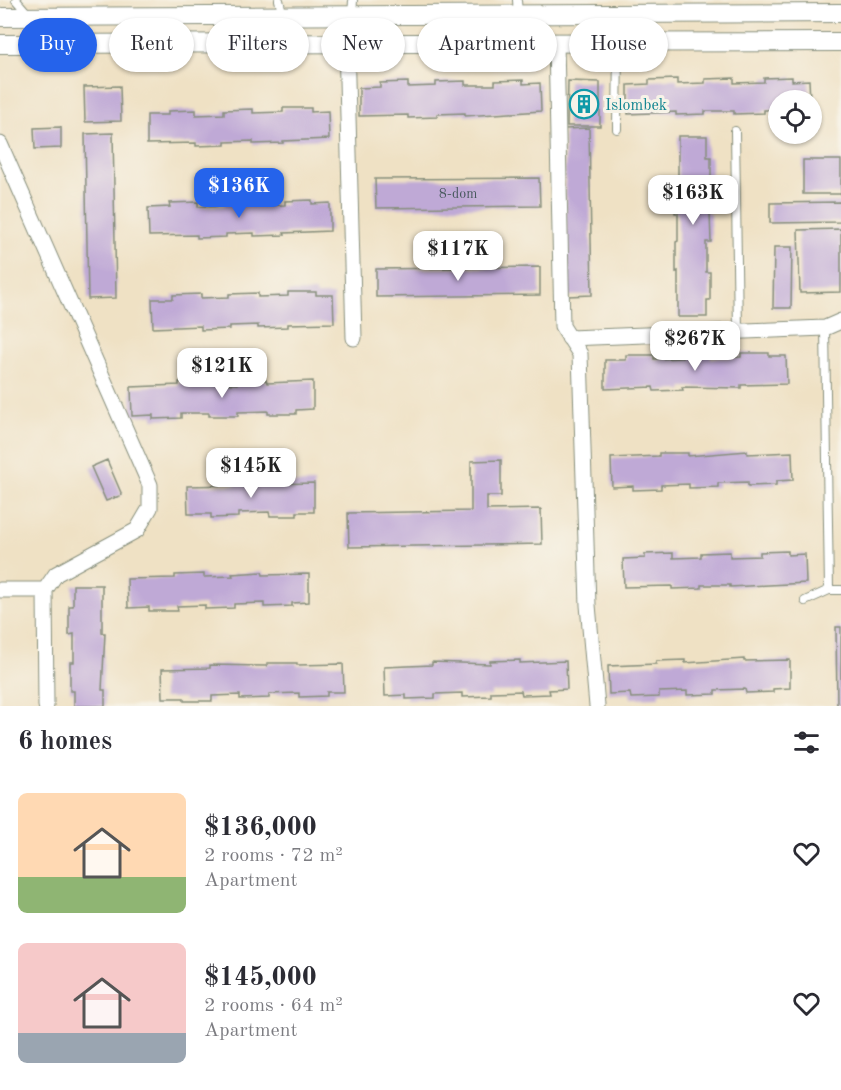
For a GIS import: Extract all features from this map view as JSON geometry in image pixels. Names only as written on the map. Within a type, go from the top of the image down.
[{"type":"street","points":[[0,17],[281,8],[776,10],[841,13]]},
{"type":"street","points":[[668,42],[841,42]]},
{"type":"street","points":[[0,44],[321,43]]},
{"type":"street","points":[[347,72],[354,338]]},
{"type":"street","points":[[557,72],[562,326],[580,354],[588,605],[597,706]]},
{"type":"street","points":[[0,144],[150,485],[150,508],[137,530],[56,574],[45,591],[46,706]]},
{"type":"street","points":[[569,338],[825,328],[841,321]]},
{"type":"street","points":[[0,590],[45,591]]},
{"type":"lane","points":[[15,0],[30,16]]},
{"type":"lane","points":[[617,129],[618,72]]},
{"type":"lane","points":[[735,130],[738,331]]},
{"type":"lane","points":[[825,328],[829,590]]},
{"type":"lane","points":[[805,602],[829,590],[841,590]]},
{"type":"building","points":[[792,77],[792,81],[809,80],[810,90],[768,90],[768,110],[764,110],[764,113],[734,114],[734,111],[705,111],[705,114],[676,115],[676,112],[628,114],[628,85],[649,84],[649,80],[677,79],[677,84],[705,83],[705,79],[734,78],[734,83],[764,82],[764,78]]},
{"type":"building","points":[[523,80],[523,84],[540,83],[541,111],[465,116],[465,113],[437,114],[437,117],[408,118],[408,115],[359,116],[359,88],[380,87],[380,83],[408,82],[408,87],[436,86],[436,82],[465,81],[465,85],[495,85],[495,81]]},
{"type":"building","name":"Islombek","points":[[568,81],[600,82],[600,126],[567,126]]},
{"type":"building","points":[[120,86],[121,121],[85,122],[84,87]]},
{"type":"building","points":[[283,108],[311,108],[311,112],[328,111],[329,139],[253,144],[253,141],[225,142],[225,145],[196,146],[196,143],[147,144],[147,115],[168,115],[168,111],[196,110],[196,115],[224,114],[224,110],[253,109],[253,113],[283,112]]},
{"type":"building","points":[[61,127],[61,148],[35,149],[34,128]]},
{"type":"building","points":[[589,128],[592,295],[568,296],[564,129]]},
{"type":"building","points":[[113,133],[116,298],[88,299],[85,134]]},
{"type":"building","points":[[678,136],[707,136],[707,157],[711,157],[711,185],[707,185],[707,213],[710,213],[711,242],[706,242],[706,272],[710,272],[710,300],[707,300],[707,317],[678,317],[676,242],[678,241],[678,213],[675,213],[675,184],[678,184]]},
{"type":"building","points":[[803,160],[841,160],[841,194],[803,194]]},
{"type":"building","points":[[539,178],[540,206],[376,208],[375,179]]},
{"type":"building","points":[[312,200],[312,204],[330,203],[330,231],[254,236],[254,233],[226,234],[226,237],[197,238],[197,235],[149,236],[148,208],[170,207],[169,203],[198,202],[198,207],[226,206],[225,202],[254,201],[254,206],[285,205],[285,201]]},
{"type":"building","points":[[841,202],[841,222],[770,223],[770,203]]},
{"type":"building","points":[[841,229],[841,292],[800,293],[798,230]]},
{"type":"building","points":[[774,247],[792,247],[791,308],[773,308]]},
{"type":"building","points":[[540,267],[540,295],[376,297],[376,269]]},
{"type":"building","points":[[288,292],[316,292],[316,295],[333,295],[334,323],[288,324],[288,327],[258,328],[258,325],[230,326],[230,329],[201,330],[201,326],[153,328],[152,299],[173,299],[173,295],[201,294],[201,298],[258,293],[258,297],[288,296]]},
{"type":"building","points":[[741,353],[769,353],[769,356],[786,356],[787,384],[741,385],[741,388],[682,387],[683,390],[654,391],[653,387],[605,389],[605,360],[626,360],[626,355],[654,355],[654,359],[711,354],[711,358],[741,357]]},
{"type":"building","points":[[266,380],[267,383],[313,381],[313,409],[296,410],[296,414],[268,414],[268,411],[238,412],[238,416],[181,413],[181,418],[153,419],[153,415],[132,416],[131,387],[179,385],[179,382],[237,384],[237,381]]},
{"type":"building","points":[[747,451],[747,454],[792,452],[793,480],[776,481],[776,485],[748,486],[748,482],[718,483],[718,487],[689,488],[689,484],[661,485],[661,489],[633,490],[633,486],[612,487],[611,458],[659,456],[659,453],[688,453],[688,456]]},
{"type":"building","points":[[107,460],[122,495],[106,501],[91,467]]},
{"type":"building","points":[[501,460],[501,496],[487,496],[487,510],[541,509],[542,544],[349,547],[348,513],[471,511],[471,461]]},
{"type":"building","points":[[236,482],[314,483],[314,512],[297,512],[297,516],[270,516],[269,512],[238,513],[238,517],[211,518],[211,514],[188,514],[187,486],[236,485]]},
{"type":"building","points":[[788,551],[788,555],[805,554],[806,583],[730,587],[730,585],[701,585],[701,588],[672,589],[672,586],[624,587],[623,559],[645,558],[645,554],[673,553],[673,558],[701,557],[701,553],[730,552],[730,557],[760,556],[760,552]]},
{"type":"building","points":[[262,572],[263,575],[309,574],[309,602],[292,603],[292,606],[264,607],[264,603],[234,604],[234,608],[205,609],[205,605],[177,606],[178,611],[149,611],[149,607],[128,608],[127,579],[175,578],[175,575],[204,574],[204,577],[233,576],[232,574]]},
{"type":"building","points":[[73,585],[102,585],[102,633],[105,633],[102,690],[105,690],[105,706],[74,706],[74,691],[70,691],[70,662],[74,662],[74,634],[69,635],[69,606],[73,606]]},
{"type":"building","points":[[836,627],[841,627],[841,706],[837,706]]},
{"type":"building","points":[[744,659],[744,661],[790,660],[790,688],[773,689],[773,692],[746,693],[745,689],[715,690],[715,694],[687,695],[687,691],[659,692],[659,697],[631,698],[630,693],[609,694],[608,666],[656,664],[656,661],[685,660],[685,663]]},
{"type":"building","points":[[520,660],[520,663],[566,661],[567,689],[549,690],[550,694],[522,695],[521,691],[491,692],[491,696],[462,697],[462,693],[435,694],[435,698],[406,699],[406,695],[385,696],[384,667],[432,665],[432,662],[490,664],[490,661]]},
{"type":"building","points":[[267,663],[343,664],[344,692],[327,692],[327,696],[299,697],[299,693],[269,694],[269,698],[240,699],[240,695],[212,696],[212,701],[163,698],[162,669],[210,668],[210,665],[267,666]]},
{"type":"place","name":"Islombek","points":[[584,104]]}]
